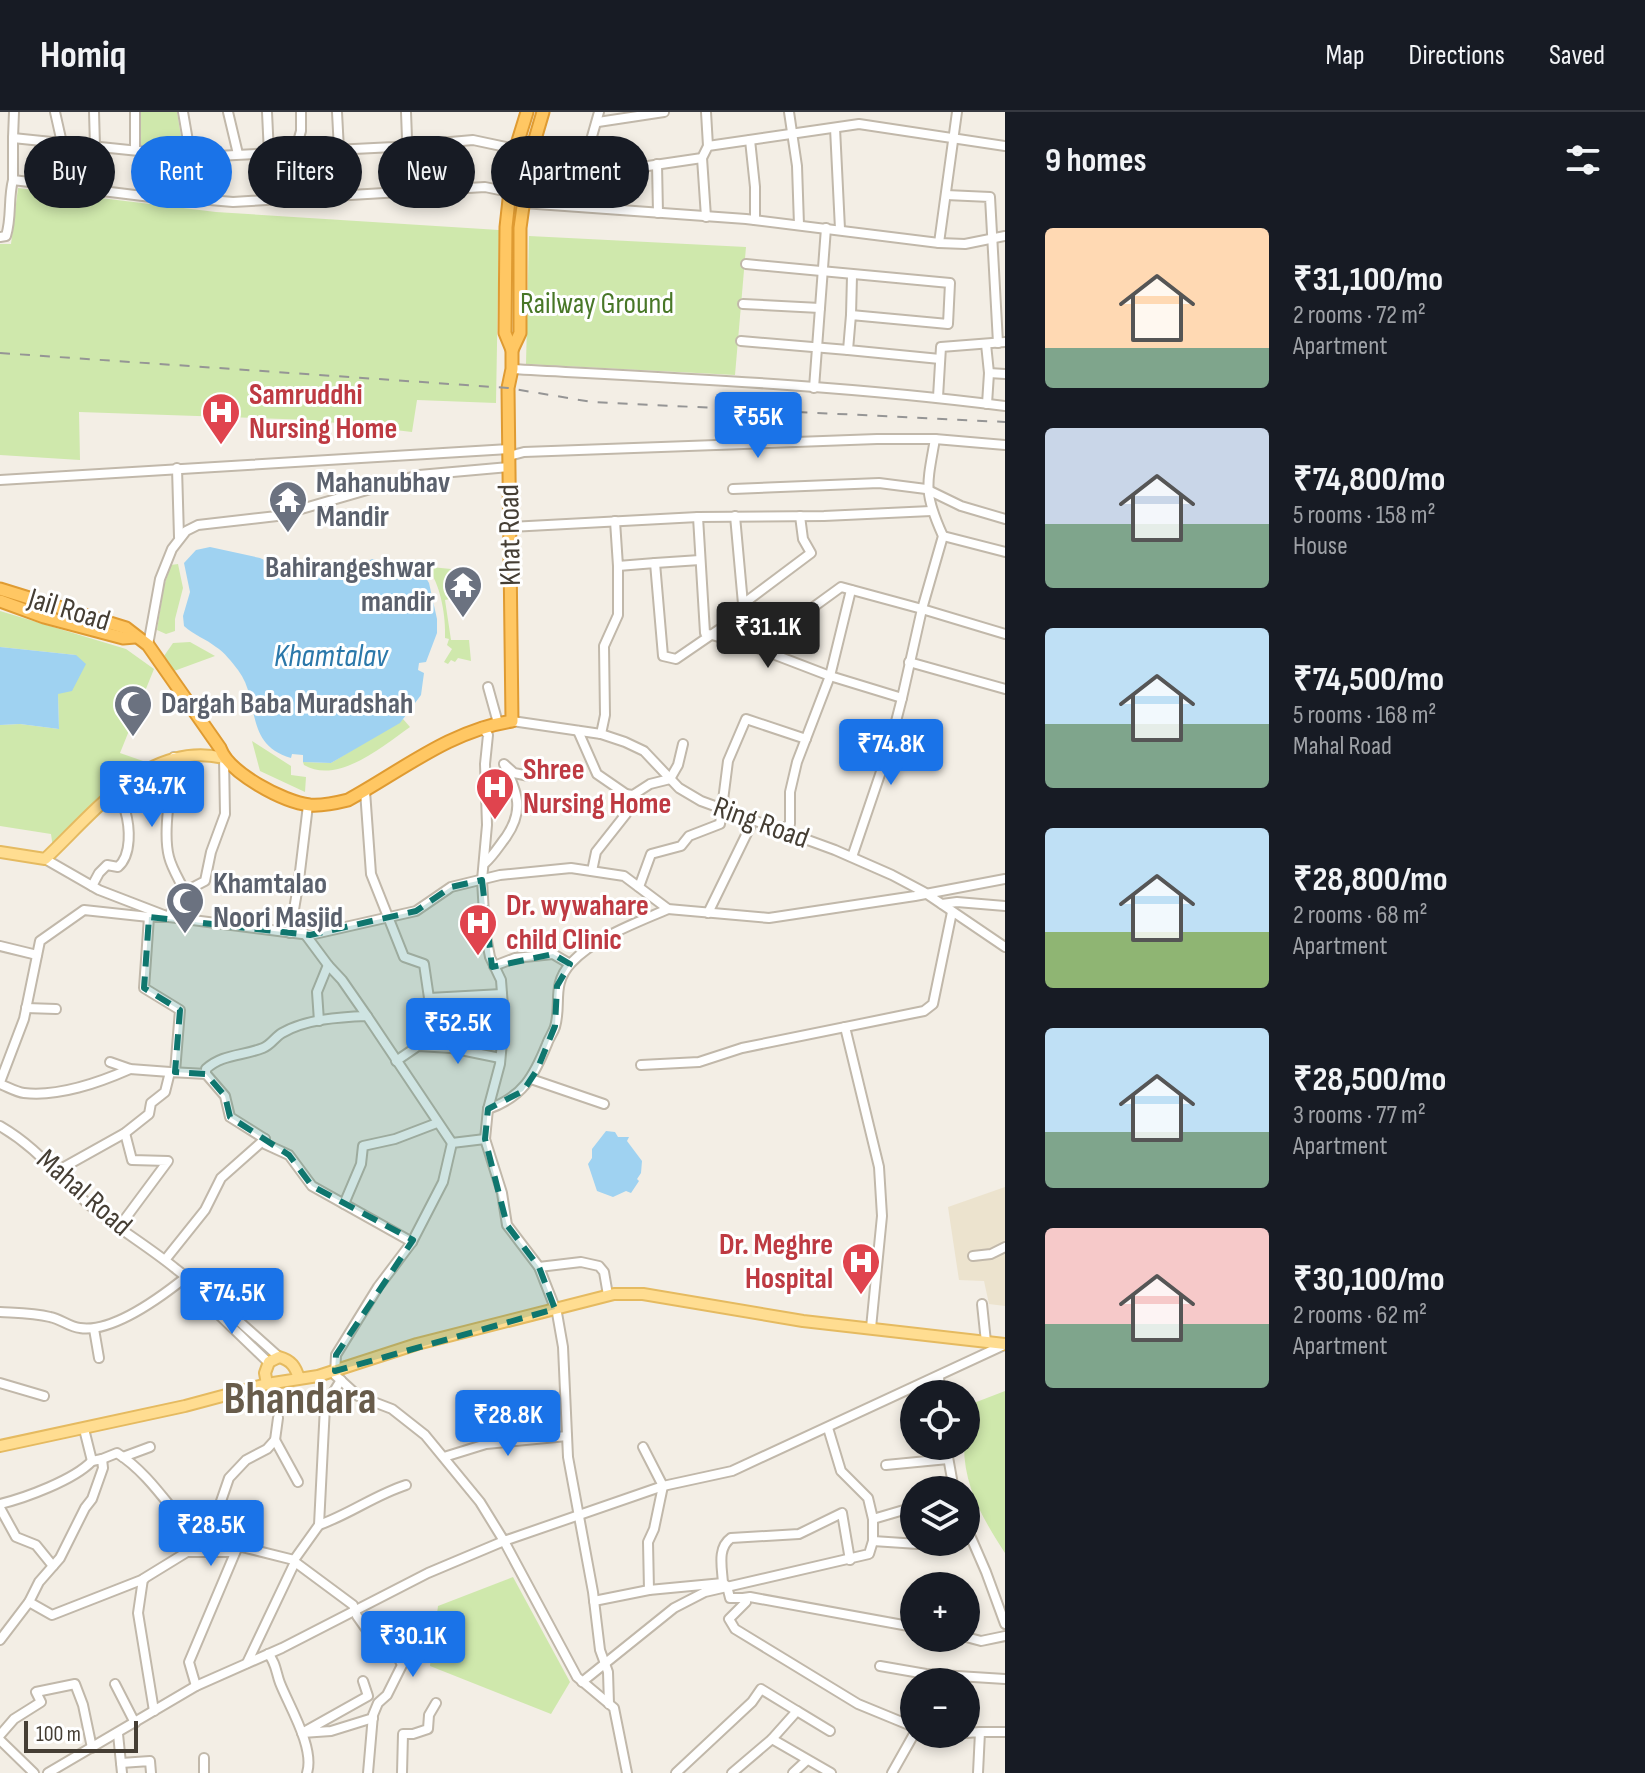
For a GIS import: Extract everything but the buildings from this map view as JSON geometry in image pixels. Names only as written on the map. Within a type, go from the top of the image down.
[{"type":"highway","name":"Khat Road","points":[[519,136],[527,112]]},
{"type":"highway","name":"Khat Road","points":[[536,136],[543,112]]},
{"type":"highway","name":"Khat Road","points":[[508,208],[505,333],[512,350],[508,388],[512,721]]},
{"type":"highway","name":"Khat Road","points":[[512,350],[520,333],[522,208]]},
{"type":"highway","name":"Jail Road","points":[[0,589],[126,628],[148,645],[224,758]]},
{"type":"highway","name":"Jail Road","points":[[0,601],[57,621],[123,638],[135,637]]},
{"type":"highway","points":[[224,758],[248,779],[308,805],[332,804],[365,791],[454,738],[482,727],[512,721]]},
{"type":"main road","points":[[0,852],[45,859],[113,795],[150,767],[174,757],[203,753],[224,758]]},
{"type":"main road","points":[[0,1446],[84,1429],[267,1384],[338,1376],[417,1344],[608,1295],[643,1294],[803,1321],[1005,1344]]},
{"type":"main road","points":[[267,1384],[265,1373],[274,1360],[291,1363],[299,1379]]},
{"type":"street","points":[[0,113],[14,112],[13,180],[5,194],[10,224],[6,236],[0,237]]},
{"type":"street","points":[[55,112],[60,136]]},
{"type":"street","points":[[94,112],[95,136]]},
{"type":"street","points":[[135,112],[135,136]]},
{"type":"street","points":[[183,112],[187,136]]},
{"type":"street","points":[[228,112],[238,154]]},
{"type":"street","points":[[267,112],[268,136]]},
{"type":"street","points":[[300,136],[301,112]]},
{"type":"street","points":[[337,112],[338,136]]},
{"type":"street","points":[[406,112],[407,136]]},
{"type":"street","points":[[594,136],[599,112]]},
{"type":"street","points":[[598,122],[664,112]]},
{"type":"street","points":[[706,112],[708,146],[702,158],[706,217]]},
{"type":"street","points":[[789,112],[797,166],[799,225]]},
{"type":"street","points":[[939,243],[957,112]]},
{"type":"street","points":[[708,146],[859,124],[1005,146]]},
{"type":"street","points":[[835,128],[840,229]]},
{"type":"street","points":[[13,138],[24,139]]},
{"type":"street","points":[[750,140],[755,220]]},
{"type":"street","points":[[232,154],[248,154]]},
{"type":"street","points":[[649,165],[702,158]]},
{"type":"street","points":[[657,164],[658,213]]},
{"type":"street","points":[[13,180],[131,195]]},
{"type":"street","points":[[232,202],[378,194]]},
{"type":"street","points":[[938,397],[941,347],[1002,343],[990,197],[946,195]]},
{"type":"street","points":[[590,208],[755,220],[939,243],[965,244],[1005,236]]},
{"type":"street","points":[[814,388],[826,228]]},
{"type":"street","points":[[746,264],[950,283],[948,324],[851,315]]},
{"type":"street","points":[[848,350],[852,276]]},
{"type":"street","points":[[743,304],[820,308]]},
{"type":"street","points":[[741,341],[940,359]]},
{"type":"street","points":[[986,344],[989,373],[987,404]]},
{"type":"street","points":[[512,369],[731,381],[938,397],[1005,406]]},
{"type":"street","points":[[989,373],[1005,374]]},
{"type":"street","points":[[850,856],[890,745],[922,609],[943,536],[931,511],[926,489],[935,439]]},
{"type":"street","points":[[179,537],[198,525],[277,516],[419,475],[524,452],[935,439],[1005,445]]},
{"type":"street","points":[[0,480],[177,468],[509,457]]},
{"type":"street","points":[[148,645],[160,579],[179,537],[177,468]]},
{"type":"street","points":[[733,489],[879,483],[926,489],[961,506],[1005,519]]},
{"type":"street","points":[[510,527],[698,517],[931,511]]},
{"type":"street","points":[[735,516],[743,604]]},
{"type":"street","points":[[655,563],[663,656],[676,659],[730,622],[743,604],[811,553],[803,539],[800,516]]},
{"type":"street","points":[[698,517],[705,633],[902,698]]},
{"type":"street","points":[[601,734],[605,715],[604,646],[618,615],[615,521]]},
{"type":"street","points":[[943,536],[1005,552]]},
{"type":"street","points":[[618,566],[700,560]]},
{"type":"street","points":[[757,648],[841,587],[1005,634]]},
{"type":"street","points":[[781,830],[790,824],[790,792],[830,676],[851,590]]},
{"type":"street","points":[[909,662],[1005,689]]},
{"type":"street","points":[[488,687],[498,723]]},
{"type":"street","points":[[639,887],[651,854],[681,846],[689,836],[720,824],[728,761],[746,719],[806,739]]},
{"type":"street","name":"Ring Road","points":[[512,721],[601,734],[644,751],[670,779],[701,801],[850,856],[924,892],[1005,947]]},
{"type":"street","points":[[482,727],[488,735],[485,759],[487,825],[482,880],[485,931],[501,980],[504,1020],[485,1139],[502,1193],[507,1225],[539,1267],[555,1309],[563,1347],[567,1436],[600,1650],[608,1672],[609,1704]]},
{"type":"street","points":[[578,731],[597,774],[626,794],[633,795],[650,784],[670,779],[678,765],[683,744]]},
{"type":"street","points":[[174,757],[167,818],[169,856],[185,892]]},
{"type":"street","points":[[169,917],[178,895],[205,881],[211,852],[225,814],[224,758]]},
{"type":"street","points":[[485,759],[504,764],[514,773],[529,776]]},
{"type":"street","points":[[484,864],[515,823],[518,808],[516,791],[504,764]]},
{"type":"street","points":[[365,791],[371,874],[404,957],[424,964],[429,998],[418,1046]]},
{"type":"street","points":[[592,871],[596,852],[626,814],[623,806],[626,794]]},
{"type":"street","points":[[92,886],[107,865],[118,867],[126,860],[124,807],[113,795]]},
{"type":"street","points":[[290,933],[308,805]]},
{"type":"street","points":[[708,913],[750,827],[751,819]]},
{"type":"street","points":[[45,859],[92,886],[140,908],[169,917]]},
{"type":"street","points":[[130,1069],[96,1084],[40,1093],[21,1093],[0,1083],[26,1008],[40,941],[84,910],[305,934],[416,911],[451,887],[571,868],[624,876],[668,909]]},
{"type":"street","points":[[488,1109],[523,1091],[537,1070],[555,1026],[557,986],[570,964],[618,931],[668,909],[769,918],[1005,879]]},
{"type":"street","points":[[942,905],[957,902],[1005,906]]},
{"type":"street","points":[[641,1065],[699,1062],[742,1048],[924,1011],[933,1004],[952,912]]},
{"type":"street","points":[[57,1171],[125,1133],[149,1114],[151,1103],[165,1092],[172,1072],[180,1010],[144,988],[149,917]]},
{"type":"street","points":[[247,1663],[294,1561],[319,1525],[325,1406],[338,1376],[336,1355],[378,1287],[412,1242],[443,1182],[452,1143],[342,980],[305,934]]},
{"type":"street","points":[[0,946],[37,955]]},
{"type":"street","points":[[494,966],[515,958],[553,954],[570,964]]},
{"type":"street","points":[[319,1021],[317,992],[328,965]]},
{"type":"street","points":[[429,998],[502,994]]},
{"type":"street","points":[[26,1008],[56,1009]]},
{"type":"street","points":[[206,1074],[206,1069],[217,1058],[238,1056],[267,1047],[282,1033],[329,1018],[367,1016]]},
{"type":"street","points":[[845,1027],[879,1167],[882,1216],[871,1328]]},
{"type":"street","points":[[396,1061],[418,1046],[451,1048],[500,1058]]},
{"type":"street","points":[[110,1062],[130,1069],[206,1074],[225,1096],[230,1117],[265,1139],[265,1144],[289,1155],[312,1186],[412,1242]]},
{"type":"street","points":[[531,1079],[604,1104]]},
{"type":"street","points":[[344,1204],[361,1164],[363,1146],[395,1139],[437,1123]]},
{"type":"street","name":"Mahal Road","points":[[0,1126],[25,1141],[87,1203],[186,1277],[203,1292],[212,1308],[274,1360]]},
{"type":"street","points":[[119,1227],[168,1161],[132,1160],[125,1133]]},
{"type":"street","points":[[165,1260],[205,1210],[221,1178],[265,1139]]},
{"type":"street","points":[[452,1143],[485,1139]]},
{"type":"street","points":[[973,1256],[991,1254],[1005,1247]]},
{"type":"street","points":[[539,1267],[581,1262],[599,1266],[604,1272],[608,1295]]},
{"type":"street","points":[[0,1312],[37,1314],[77,1328],[94,1329],[159,1300],[186,1277]]},
{"type":"street","points":[[982,1304],[986,1342]]},
{"type":"street","points":[[94,1329],[99,1358]]},
{"type":"street","points":[[48,1773],[196,1686],[268,1654],[428,1573],[504,1541],[663,1486],[732,1471],[1005,1344]]},
{"type":"street","points":[[338,1376],[358,1396],[392,1409],[425,1435],[480,1502],[577,1677],[614,1708],[627,1773]]},
{"type":"street","points":[[939,1376],[939,1380]]},
{"type":"street","points":[[0,1383],[44,1396]]},
{"type":"street","points":[[29,1602],[52,1615],[144,1579],[187,1552],[219,1507],[229,1478],[246,1460],[267,1449],[275,1440],[278,1418]]},
{"type":"street","points":[[594,1601],[649,1590],[725,1585],[869,1554],[873,1541],[873,1519],[868,1498],[841,1471],[828,1428]]},
{"type":"street","points":[[0,1640],[53,1566],[92,1499],[103,1468],[84,1429]]},
{"type":"street","points":[[444,1457],[486,1444],[567,1436]]},
{"type":"street","points":[[275,1440],[298,1482]]},
{"type":"street","points":[[123,1457],[150,1447]]},
{"type":"street","points":[[643,1447],[663,1486],[654,1529],[648,1542],[649,1590]]},
{"type":"street","points":[[53,1566],[36,1545],[16,1537],[0,1506],[34,1495],[97,1460],[117,1453],[143,1472],[196,1537]]},
{"type":"street","points":[[886,1465],[938,1460]]},
{"type":"street","points":[[319,1525],[339,1518],[382,1492],[406,1485]]},
{"type":"street","points":[[873,1519],[900,1511]]},
{"type":"street","points":[[850,1560],[842,1513],[799,1534],[731,1538],[721,1550],[725,1585],[730,1598],[750,1597],[900,1624]]},
{"type":"street","points":[[873,1541],[900,1543]]},
{"type":"street","points":[[196,1686],[189,1662],[238,1546],[294,1561],[353,1605],[383,1653],[397,1655],[402,1665],[387,1695],[378,1703],[373,1718],[368,1773]]},
{"type":"street","points":[[187,1552],[235,1552]]},
{"type":"street","points":[[979,1556],[1005,1624]]},
{"type":"street","points":[[144,1579],[138,1613],[154,1711]]},
{"type":"street","points":[[582,1682],[674,1608],[725,1585]]},
{"type":"street","points":[[743,1598],[746,1602],[729,1619],[735,1629],[858,1704],[900,1721]]},
{"type":"street","points":[[980,1641],[1005,1636]]},
{"type":"street","points":[[268,1654],[274,1659],[278,1679],[302,1733],[309,1766],[307,1773]]},
{"type":"street","points":[[880,1666],[993,1681],[1005,1679]]},
{"type":"street","points":[[302,1733],[368,1696],[363,1681]]},
{"type":"street","points":[[34,1773],[0,1737],[14,1719],[41,1702],[36,1692],[75,1684],[92,1748]]},
{"type":"street","points":[[115,1684],[135,1723]]},
{"type":"street","points":[[676,1773],[752,1702],[761,1689],[830,1731]]},
{"type":"street","points":[[402,1773],[403,1734],[428,1729],[429,1715],[436,1703]]},
{"type":"street","points":[[732,1773],[772,1739],[797,1711]]},
{"type":"street","points":[[302,1733],[341,1729],[373,1718]]},
{"type":"street","points":[[980,1732],[1005,1732]]},
{"type":"street","points":[[118,1734],[121,1768],[150,1761],[151,1773]]},
{"type":"street","points":[[772,1739],[831,1773]]},
{"type":"street","points":[[892,1773],[906,1748]]},
{"type":"street","points":[[978,1773],[979,1748]]},
{"type":"street","points":[[204,1758],[204,1773]]},
{"type":"street","points":[[793,1773],[807,1760]]},
{"type":"highlighted area","points":[[482,880],[492,967],[553,954],[570,964],[557,986],[555,1026],[537,1070],[523,1091],[488,1109],[485,1139],[507,1225],[539,1267],[555,1309],[335,1371],[336,1355],[413,1240],[312,1186],[289,1155],[230,1117],[225,1096],[206,1074],[175,1072],[180,1010],[144,988],[149,917],[310,935],[416,911],[451,887]]},
{"type":"shaded area","points":[[1005,1187],[1005,1306],[989,1304],[984,1281],[959,1280],[948,1207]]},
{"type":"green space","points":[[134,112],[177,112],[181,136],[134,136]]},
{"type":"green space","points":[[18,188],[24,189],[24,208],[115,208],[115,200],[131,202],[131,208],[183,208],[499,230],[496,403],[417,400],[412,432],[311,420],[79,412],[80,460],[0,455],[0,244],[11,244]]},
{"type":"green space","name":"Railway Ground","points":[[529,236],[746,247],[735,375],[526,364]]},
{"type":"green space","points":[[178,564],[183,588],[175,631],[166,634],[157,630],[164,586],[171,565]]},
{"type":"green space","points":[[431,567],[451,569],[455,598],[445,600],[451,640],[469,640],[471,661],[458,658],[448,664],[444,662],[452,649],[447,645],[449,639],[445,638],[442,603]]},
{"type":"green space","points":[[0,611],[126,649],[154,669],[120,753],[143,761],[53,848],[51,834],[0,826],[0,725],[59,729],[58,694],[76,655],[0,647]]},
{"type":"green space","points":[[190,642],[215,656],[174,671],[164,656],[173,643]]},
{"type":"green space","points":[[403,719],[410,727],[360,761],[331,770],[317,770],[304,765],[303,762],[331,763]]},
{"type":"green space","points":[[252,741],[291,766],[291,775],[306,777],[305,792],[260,771]]},
{"type":"green space","points":[[1005,1391],[1005,1553],[980,1510],[980,1476],[967,1475],[965,1460],[980,1460],[980,1401]]},
{"type":"green space","points":[[513,1577],[570,1682],[551,1714],[430,1666],[438,1606]]},
{"type":"water","name":"Khamtalav","points":[[210,547],[260,558],[288,571],[357,567],[372,559],[410,564],[423,573],[429,583],[437,633],[426,662],[419,663],[418,670],[424,673],[421,695],[400,723],[331,763],[303,762],[303,755],[292,754],[291,758],[266,743],[259,732],[245,682],[238,670],[219,649],[184,626],[183,616],[190,592],[184,563],[196,550]]},
{"type":"water","points":[[0,647],[76,655],[86,664],[72,691],[58,694],[59,729],[0,725]]},
{"type":"water","points":[[606,1131],[615,1132],[618,1137],[629,1137],[627,1141],[642,1161],[639,1181],[631,1193],[626,1191],[613,1197],[597,1191],[588,1164],[592,1149]]},
{"type":"railway","points":[[0,353],[508,388],[592,402],[1005,422]]},
{"type":"place","name":"Samruddhi Nursing Home","points":[[221,446]]},
{"type":"place","name":"Mahanubhav Mandir","points":[[288,534]]},
{"type":"place","name":"Bahirangeshwar mandir","points":[[463,619]]},
{"type":"place","name":"Dargah Baba Muradshah","points":[[133,738]]},
{"type":"place","name":"Shree Nursing Home","points":[[495,821]]},
{"type":"place","name":"Khamtalao Noori Masjid","points":[[185,935]]},
{"type":"place","name":"Dr. wywahare child Clinic","points":[[478,957]]},
{"type":"place","name":"Dr. Meghre Hospital","points":[[861,1296]]},
{"type":"district","name":"Bhandara","points":[[300,1399]]}]
